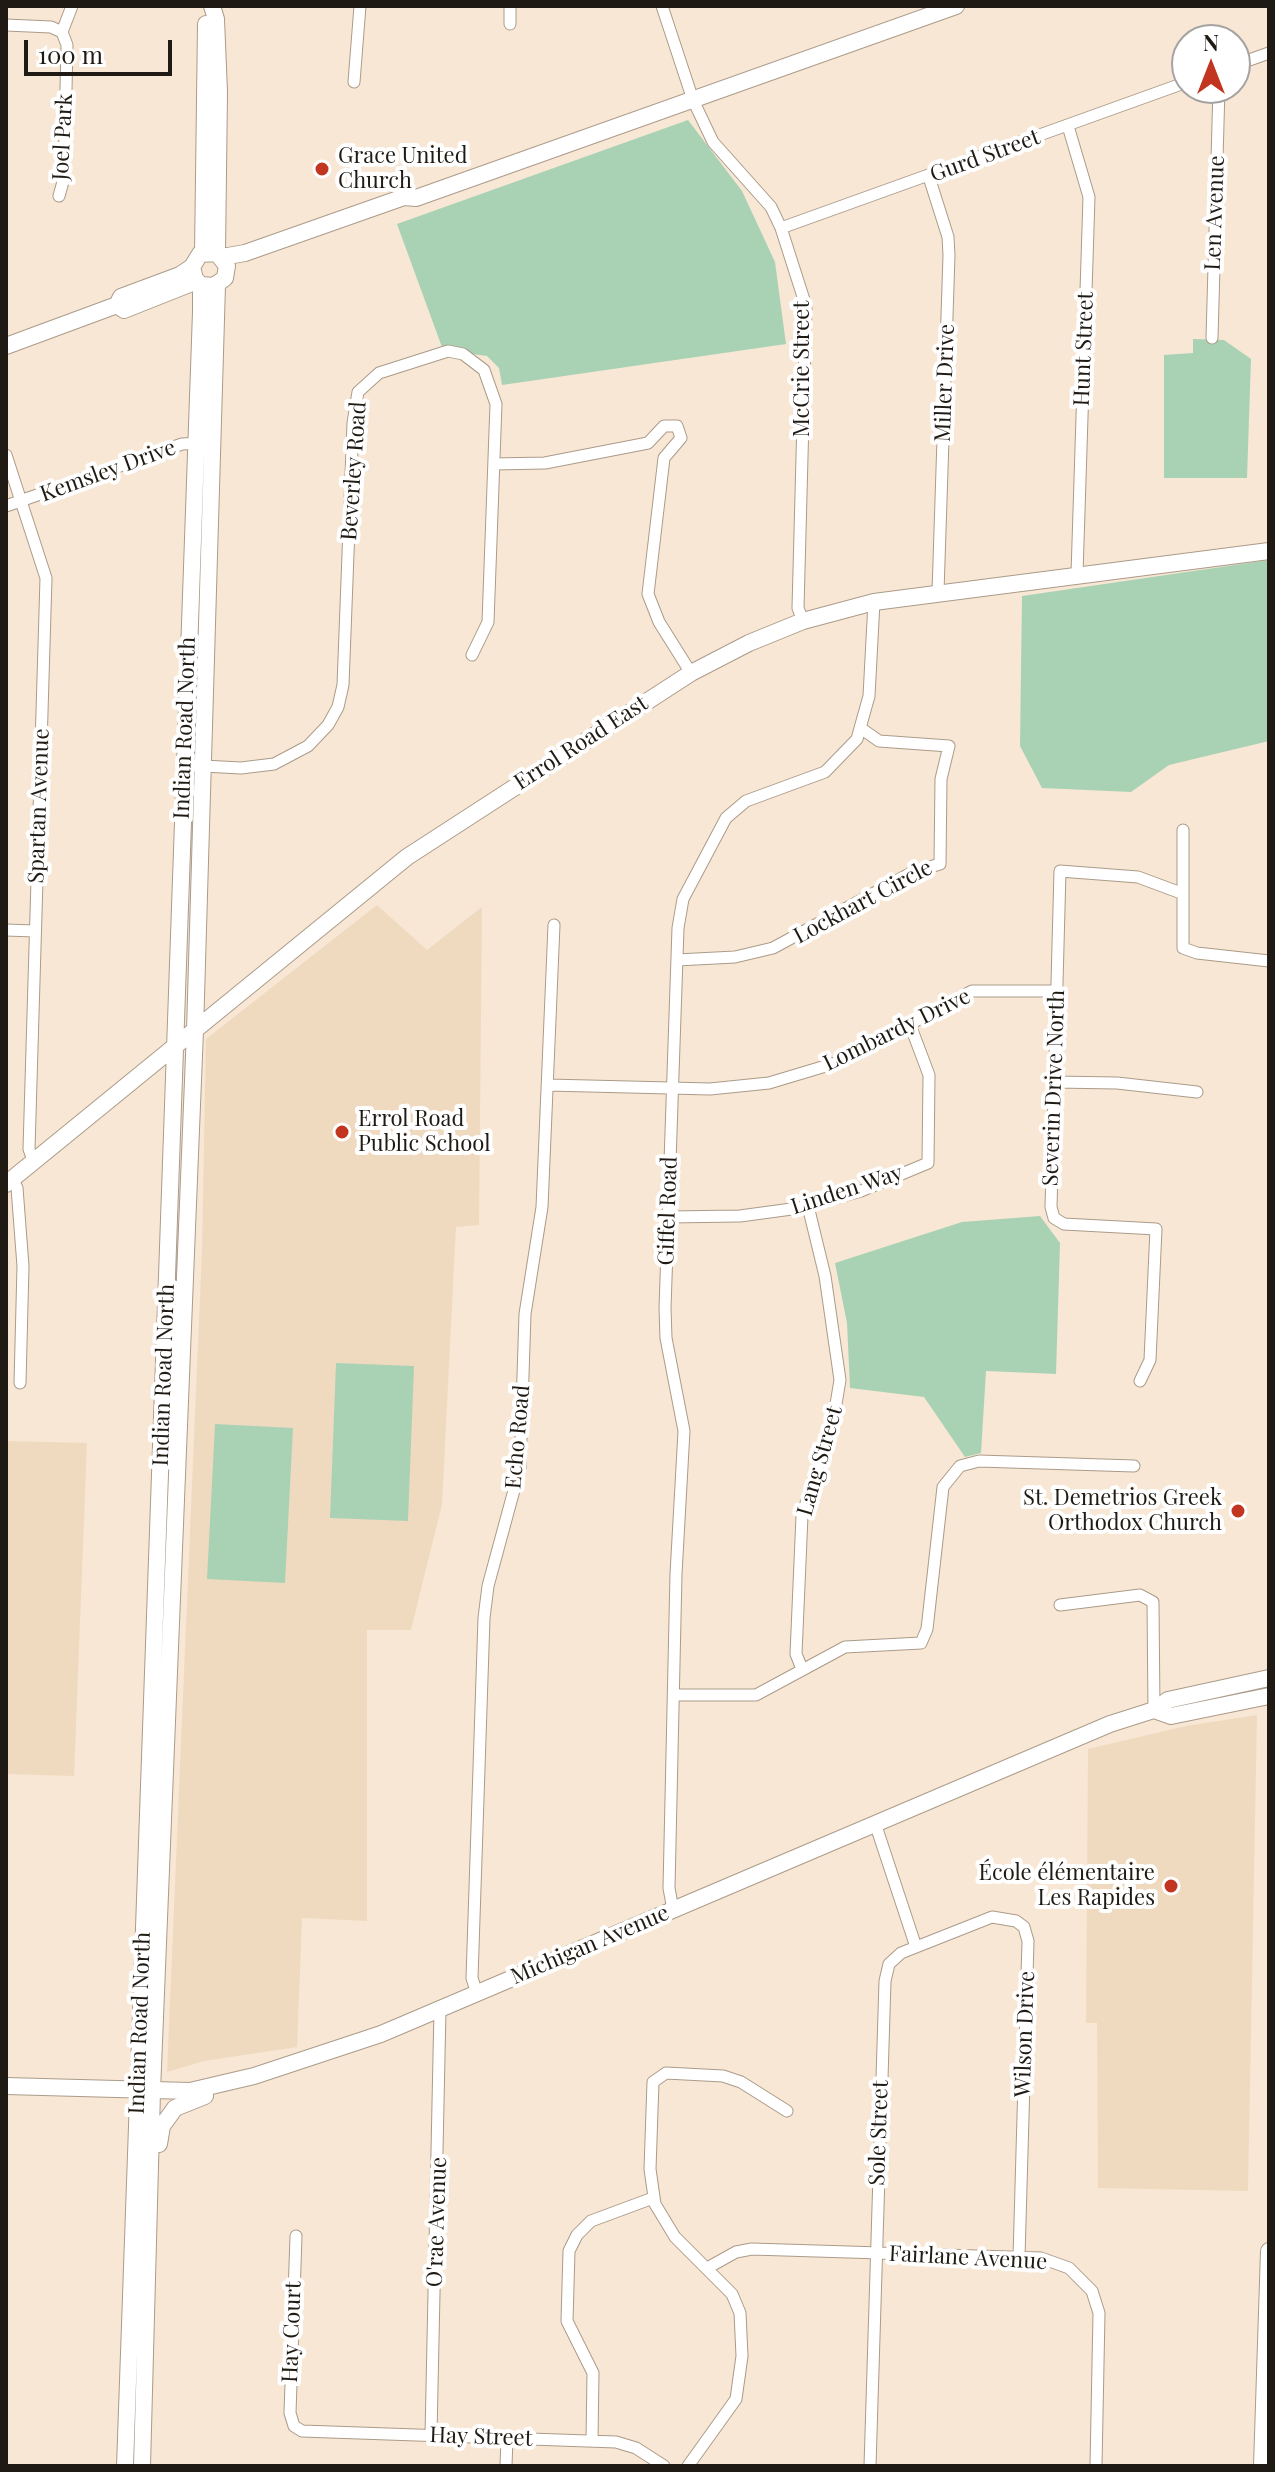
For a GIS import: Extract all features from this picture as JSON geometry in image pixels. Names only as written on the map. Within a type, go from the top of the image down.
[{"type":"main road","points":[[6,346],[117,305],[124,310],[210,269],[409,206],[416,198],[956,6]]},
{"type":"main road","name":"Indian Road North","points":[[142,2466],[151,2184],[144,2091],[177,1045],[192,765],[202,443],[219,92],[216,19],[212,7]]},
{"type":"main road","name":"Errol Road East","points":[[9,1182],[407,857],[691,673],[749,643],[803,621],[874,602],[1269,551]]},
{"type":"main road","name":"Indian Road North","points":[[125,2466],[195,1031],[192,765]]},
{"type":"main road","name":"Michigan Avenue","points":[[6,2086],[195,2091],[254,2076],[381,2034],[1110,1724],[1154,1710],[1168,1700],[1269,1678]]},
{"type":"main road","name":"Michigan Avenue","points":[[1154,1710],[1171,1716],[1269,1696]]},
{"type":"main road","points":[[151,2184],[162,2126],[175,2108],[196,2098],[232,2089],[254,2076]]},
{"type":"main road","points":[[1262,2466],[1269,2251]]},
{"type":"street","name":"Joel Park","points":[[59,196],[64,178],[67,45],[62,32],[72,6]]},
{"type":"street","points":[[354,82],[360,6]]},
{"type":"street","points":[[510,6],[510,24]]},
{"type":"street","name":"McCrie Street","points":[[662,6],[693,100],[713,142],[757,187],[781,228],[806,306],[798,608],[803,621]]},
{"type":"street","points":[[6,25],[51,27],[62,32]]},
{"type":"street","name":"Gurd Street","points":[[781,228],[1171,88]]},
{"type":"street","name":"Len Avenue","points":[[1212,338],[1219,104]]},
{"type":"street","name":"Hunt Street","points":[[1068,126],[1089,197],[1077,574]]},
{"type":"street","name":"Miller Drive","points":[[929,177],[948,237],[949,255],[938,592]]},
{"type":"street","name":"Beverley Road","points":[[192,765],[256,768],[283,761],[316,739],[338,707],[344,674],[353,423],[362,386],[379,373],[439,353],[456,352],[484,370],[496,404],[488,622],[472,655]]},
{"type":"street","points":[[494,464],[545,463],[648,443],[664,426],[677,426],[681,438],[664,458],[648,594],[659,622],[691,673]]},
{"type":"street","name":"Kemsley Drive","points":[[6,506],[182,444],[202,443]]},
{"type":"street","name":"Spartan Avenue","points":[[6,455],[46,578],[29,1149],[34,1163]]},
{"type":"street","name":"Giffel Road","points":[[673,1910],[669,1888],[676,1574],[684,1431],[666,1338],[677,960],[683,899],[726,818],[746,801],[825,772],[843,756],[862,729],[869,696],[874,602]]},
{"type":"street","name":"Lockhart Circle","points":[[677,960],[735,957],[773,948],[913,872],[940,864],[941,779],[949,746],[879,741],[862,729]]},
{"type":"street","points":[[1183,830],[1183,948],[1197,953],[1269,961]]},
{"type":"street","name":"Severin Drive North","points":[[1140,1381],[1150,1360],[1156,1229],[1070,1225],[1054,1218],[1050,1199],[1060,871],[1138,877],[1181,893]]},
{"type":"street","name":"Echo Road","points":[[477,1994],[472,1978],[484,1618],[488,1586],[520,1468],[525,1314],[542,1207],[554,925]]},
{"type":"street","points":[[6,930],[34,931]]},
{"type":"street","name":"Lombardy Drive","points":[[548,1085],[740,1087],[799,1076],[839,1062],[972,991],[1057,991]]},
{"type":"street","name":"Linden Way","points":[[668,1217],[740,1216],[808,1206],[861,1191],[928,1163],[929,1075],[909,1022]]},
{"type":"street","points":[[1055,1082],[1117,1083],[1197,1092]]},
{"type":"street","points":[[9,1182],[17,1188],[23,1266],[20,1383]]},
{"type":"street","name":"Lang Street","points":[[802,1669],[796,1654],[802,1516],[834,1416],[840,1380],[825,1276],[808,1206]]},
{"type":"street","points":[[675,1695],[756,1695],[845,1647],[914,1646],[921,1643],[927,1629],[943,1487],[955,1469],[979,1461],[1134,1466]]},
{"type":"street","points":[[1060,1605],[1140,1595],[1153,1602],[1154,1710]]},
{"type":"street","points":[[875,1823],[916,1947]]},
{"type":"street","name":"Wilson Drive","points":[[916,1947],[992,1917],[1016,1921],[1024,1927],[1028,1941],[1019,2257]]},
{"type":"street","name":"Sole Street","points":[[870,2466],[885,1981],[893,1958],[916,1947]]},
{"type":"street","name":"O'rae Avenue","points":[[431,2435],[440,2009]]},
{"type":"street","points":[[688,2466],[736,2399],[742,2356],[740,2313],[732,2294],[709,2267],[671,2232],[653,2198],[650,2145],[653,2082],[666,2073],[723,2076],[741,2082],[787,2111]]},
{"type":"street","points":[[592,2441],[593,2373],[567,2321],[569,2251],[577,2235],[591,2221],[653,2198]]},
{"type":"street","name":"Hay Court","points":[[294,2426],[290,2413],[296,2236]]},
{"type":"street","name":"Fairlane Avenue","points":[[709,2267],[736,2252],[752,2249],[1019,2257],[1058,2262],[1092,2291],[1100,2327],[1096,2466]]},
{"type":"street","name":"Hay Street","points":[[294,2426],[302,2431],[592,2441],[626,2445],[664,2466]]},
{"type":"street","points":[[506,2466],[507,2438]]},
{"type":"shaded area","points":[[377,905],[427,950],[482,907],[479,1225],[456,1227],[442,1504],[411,1630],[367,1630],[367,1921],[302,1918],[297,2047],[204,2061],[167,2072],[202,1250],[206,1039]]},
{"type":"shaded area","points":[[6,1441],[87,1443],[74,1776],[6,1774]]},
{"type":"shaded area","name":"École élémentaire Les Rapides","points":[[1257,1715],[1248,2191],[1098,2188],[1097,2023],[1086,2023],[1088,1749],[1186,1726]]},
{"type":"green space","points":[[688,120],[742,191],[775,262],[786,344],[502,385],[499,368],[487,356],[443,350],[397,224]]},
{"type":"green space","points":[[1193,339],[1224,340],[1251,359],[1247,478],[1164,478],[1164,355],[1193,353]]},
{"type":"green space","points":[[1269,560],[1269,741],[1169,765],[1131,792],[1042,788],[1020,746],[1022,596]]},
{"type":"green space","points":[[1040,1216],[1060,1243],[1056,1374],[986,1371],[981,1453],[965,1457],[924,1397],[850,1388],[847,1323],[835,1263],[962,1222]]},
{"type":"green space","points":[[336,1363],[414,1366],[408,1521],[330,1518]]},
{"type":"green space","points":[[215,1424],[293,1428],[285,1583],[207,1579]]},
{"type":"place","name":"Grace United Church","points":[[322,169]]},
{"type":"place","name":"Errol Road Public School","points":[[342,1132]]},
{"type":"place","name":"St. Demetrios Greek Orthodox Church","points":[[1238,1511]]},
{"type":"place","name":"École élémentaire Les Rapides","points":[[1171,1886]]}]
